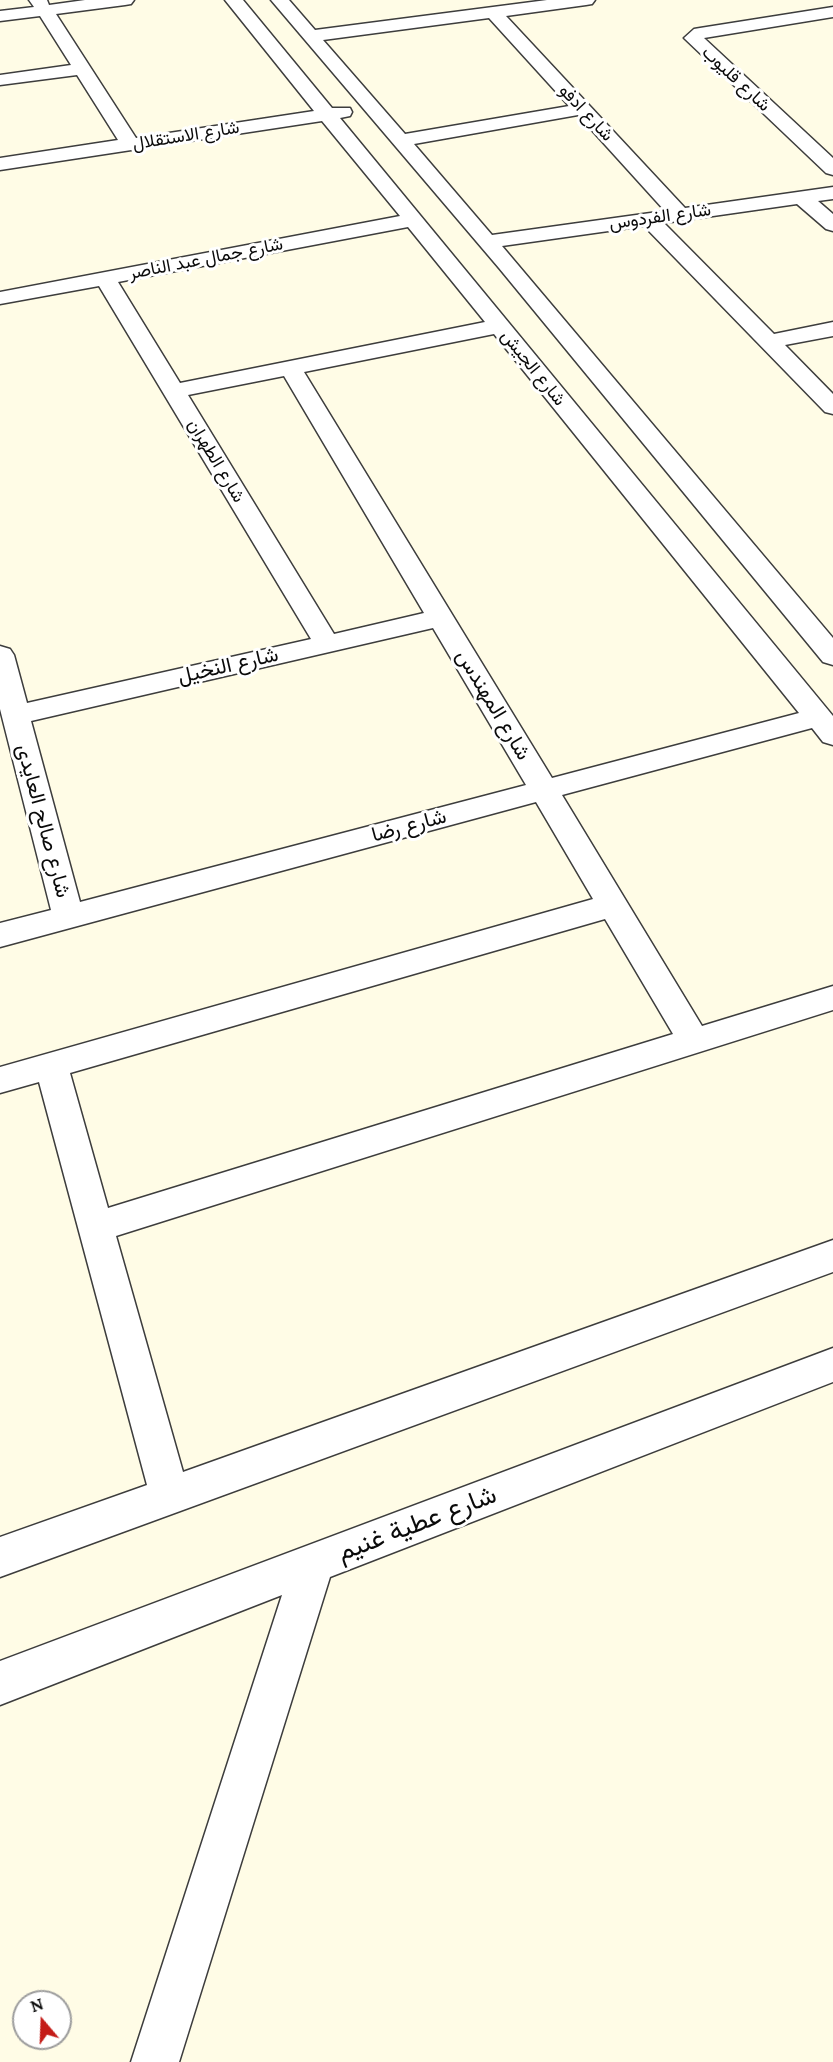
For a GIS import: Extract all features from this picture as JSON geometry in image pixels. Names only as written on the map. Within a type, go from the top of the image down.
[{"type":"street","points":[[0,16],[41,5],[125,0]]},
{"type":"street","name":"شارع الجيش","points":[[234,0],[413,220],[482,269],[833,656]]},
{"type":"street","name":"شارع الجيش","points":[[280,0],[487,242],[482,269],[499,326],[826,726]]},
{"type":"street","points":[[311,36],[586,0]]},
{"type":"street","points":[[41,5],[130,144]]},
{"type":"street","points":[[394,8],[406,24]]},
{"type":"street","name":"شارع ادفو","points":[[492,12],[679,214]]},
{"type":"street","name":"شارع قليوب","points":[[833,12],[700,33],[693,38],[833,169]]},
{"type":"street","points":[[0,80],[82,69]]},
{"type":"street","name":"شارع الاستقلال","points":[[0,164],[372,108]]},
{"type":"street","points":[[401,141],[582,109]]},
{"type":"street","name":"شارع الفردوس","points":[[487,242],[833,193]]},
{"type":"street","points":[[802,198],[833,225]]},
{"type":"street","points":[[649,219],[833,407]]},
{"type":"street","name":"شارع جمال عبد الناصر","points":[[0,298],[413,220]]},
{"type":"street","name":"شارع الطهران","points":[[105,278],[327,644]]},
{"type":"street","points":[[173,391],[499,326]]},
{"type":"street","points":[[769,342],[833,329]]},
{"type":"street","name":"شارع المهندس","points":[[290,367],[695,1042]]},
{"type":"street","name":"شارع النخيل","points":[[12,726],[327,644],[440,618]]},
{"type":"street","name":"شارع صالح العايدى","points":[[0,655],[12,726],[68,917]]},
{"type":"street","name":"شارع رضا","points":[[0,935],[544,790],[826,726]]},
{"type":"street","points":[[0,1080],[613,905]]},
{"type":"street","points":[[95,1227],[833,998]]},
{"type":"street","points":[[51,1065],[170,1496]]},
{"type":"street","points":[[0,1557],[833,1256]]},
{"type":"street","name":"شارع عطية غنيم","points":[[0,1683],[833,1365]]},
{"type":"street","points":[[155,2062],[313,1564]]}]
